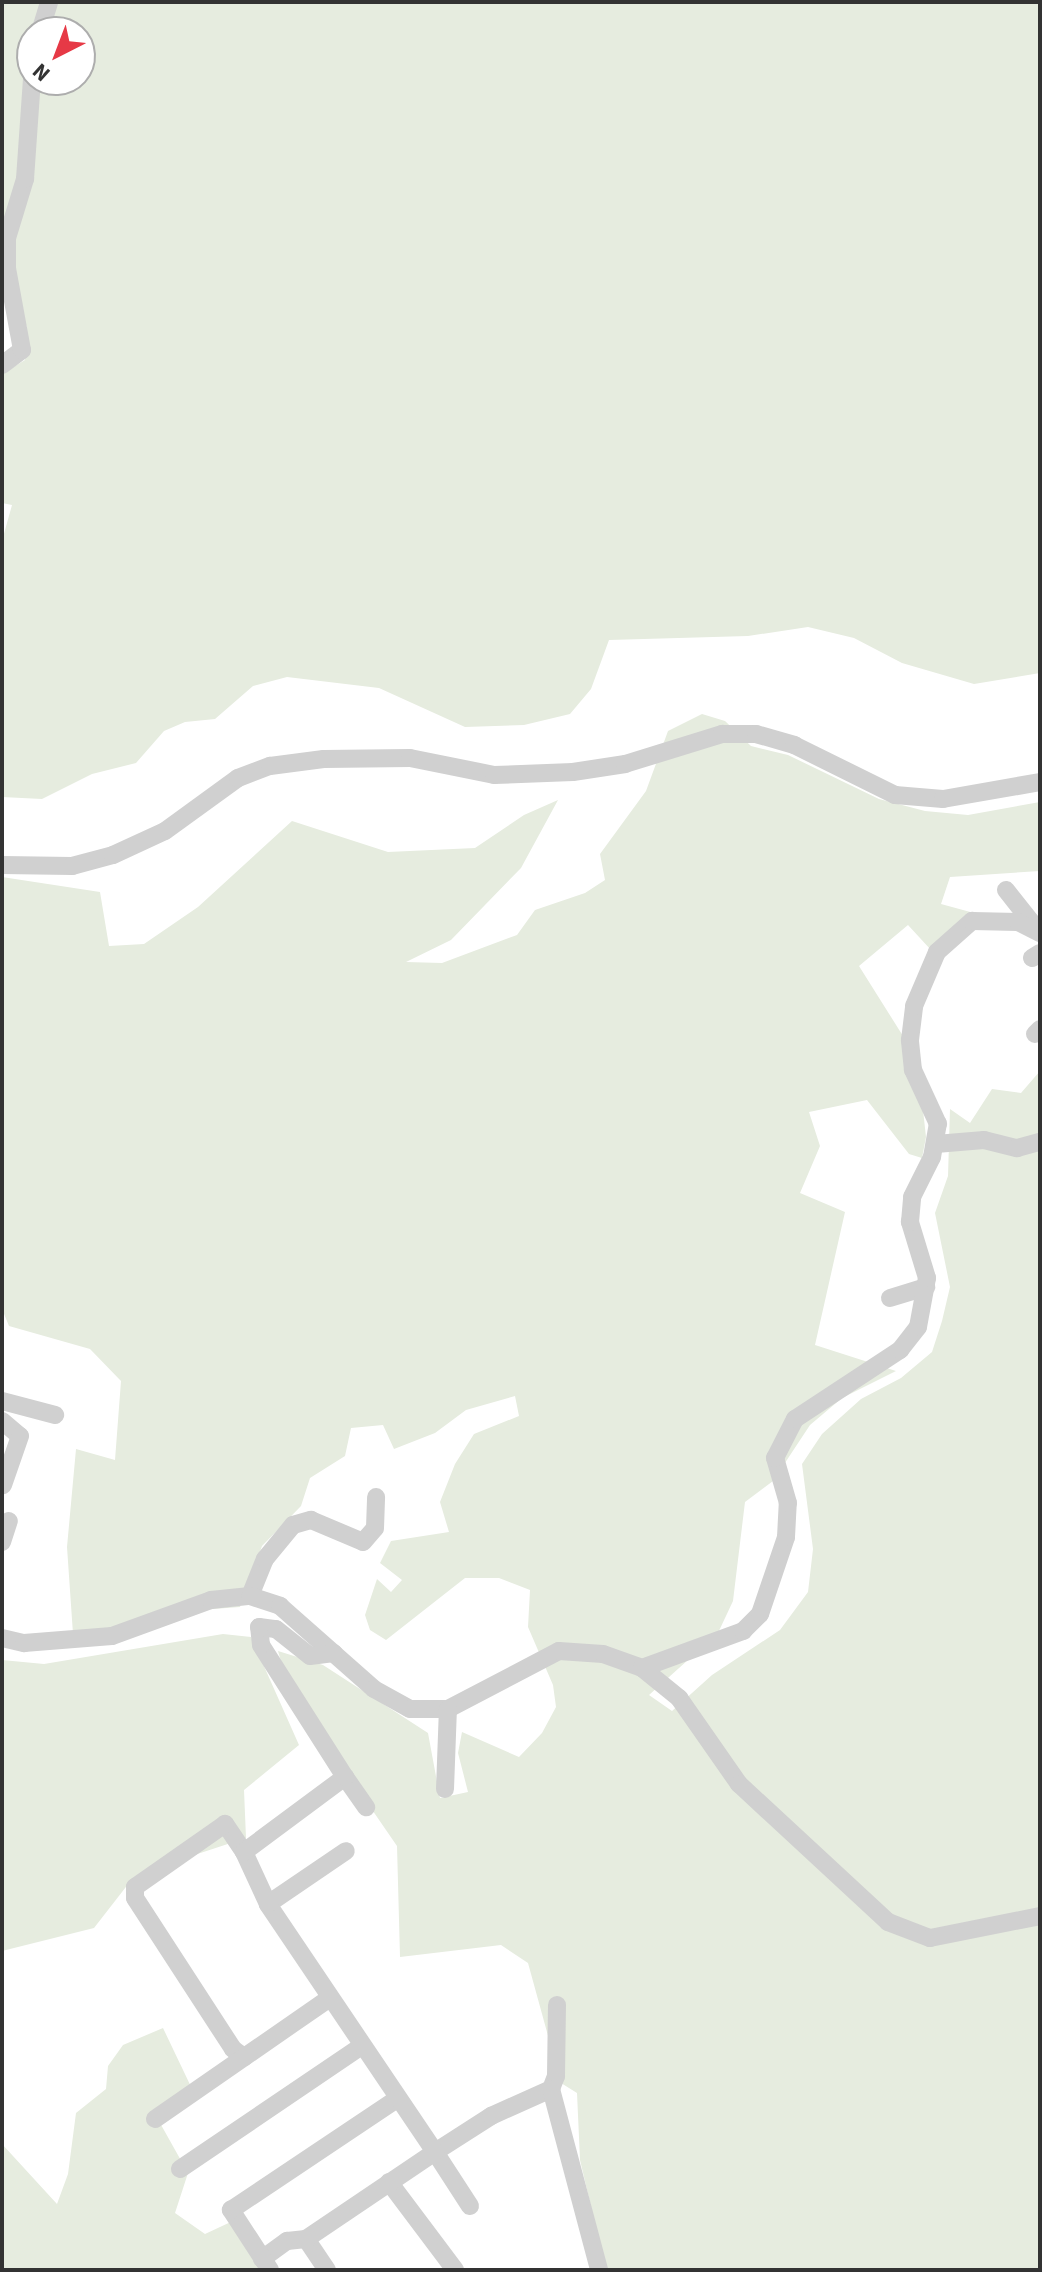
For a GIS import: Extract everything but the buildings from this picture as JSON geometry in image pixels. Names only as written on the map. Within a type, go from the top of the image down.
[{"type":"street","points":[[2,365],[22,350],[7,268],[7,238],[25,179],[31,96]]},
{"type":"street","points":[[2,865],[72,866],[113,855],[165,831],[238,778],[270,766],[324,759],[410,758],[494,775],[573,772],[625,764],[722,734],[756,734],[794,745],[895,795],[943,799],[1040,782]]},
{"type":"street","points":[[1006,890],[1039,930]]},
{"type":"street","points":[[642,1668],[743,1631],[760,1614],[786,1537],[788,1503],[775,1458],[795,1419],[900,1350],[918,1327],[926,1287],[910,1222],[912,1197],[936,1144],[938,1124],[913,1070],[910,1040],[914,1006],[937,952],[972,921],[1018,922],[1039,930]]},
{"type":"street","points":[[936,1144],[984,1140],[1017,1148],[1040,1142]]},
{"type":"street","points":[[890,1298],[926,1287]]},
{"type":"street","points":[[2,1401],[55,1415]]},
{"type":"street","points":[[2,1421],[14,1426],[20,1436],[3,1485]]},
{"type":"street","points":[[250,1596],[265,1559],[293,1525],[311,1520],[363,1542],[375,1528],[376,1497]]},
{"type":"street","points":[[2,1542],[9,1521]]},
{"type":"street","points":[[2,1638],[24,1643],[112,1636],[211,1600],[250,1596],[280,1606],[374,1689],[410,1709],[448,1709],[559,1651],[581,1649],[642,1668],[679,1698],[739,1784],[888,1922],[930,1938],[1040,1916]]},
{"type":"street","points":[[334,1653],[310,1656],[268,1626],[259,1627],[256,1635],[366,1807]]},
{"type":"street","points":[[445,1789],[448,1709]]},
{"type":"street","points":[[244,1852],[345,1777]]},
{"type":"street","points":[[244,2057],[233,2049],[135,1898],[135,1887],[225,1824],[244,1852],[268,1904],[470,2206]]},
{"type":"street","points":[[268,1904],[346,1851]]},
{"type":"street","points":[[155,2119],[330,1998]]},
{"type":"street","points":[[557,2005],[556,2076],[551,2089],[599,2270]]},
{"type":"street","points":[[180,2169],[362,2046]]},
{"type":"street","points":[[398,2098],[231,2210],[266,2264],[287,2241],[306,2239],[491,2116],[551,2089]]},
{"type":"street","points":[[389,2182],[455,2270]]},
{"type":"street","points":[[306,2239],[327,2270]]},
{"type":"shaded area","points":[[2,2],[1040,2],[1040,673],[974,684],[902,663],[854,638],[808,627],[748,636],[609,640],[591,689],[570,714],[524,725],[465,727],[379,688],[287,677],[253,686],[215,719],[185,722],[164,731],[136,763],[92,774],[42,799],[2,797],[2,541],[12,505],[2,503],[2,374],[25,360],[27,327],[2,278]]},
{"type":"shaded area","points":[[702,714],[725,721],[751,746],[788,755],[879,799],[925,811],[968,815],[1040,802],[1040,871],[950,877],[941,904],[974,913],[931,950],[908,925],[859,966],[903,1036],[922,1101],[926,1137],[922,1158],[909,1154],[867,1100],[809,1112],[820,1146],[800,1193],[845,1212],[815,1345],[896,1371],[842,1398],[810,1425],[773,1481],[745,1502],[733,1601],[718,1633],[649,1695],[672,1711],[712,1675],[780,1630],[808,1592],[813,1549],[802,1464],[822,1434],[861,1399],[901,1378],[932,1352],[942,1321],[950,1287],[935,1213],[948,1176],[950,1109],[970,1123],[992,1089],[1021,1093],[1040,1071],[1040,2270],[606,2270],[580,2160],[577,2093],[561,2083],[528,1963],[501,1945],[400,1957],[397,1846],[289,1689],[278,1651],[323,1665],[428,1733],[440,1798],[468,1792],[458,1753],[462,1732],[519,1757],[542,1733],[556,1707],[553,1685],[528,1627],[530,1590],[499,1578],[465,1578],[386,1640],[370,1630],[365,1615],[377,1579],[391,1592],[402,1580],[380,1563],[391,1541],[449,1532],[440,1502],[455,1464],[474,1434],[519,1416],[515,1396],[466,1410],[435,1433],[394,1449],[383,1425],[351,1428],[345,1456],[310,1478],[301,1506],[262,1546],[240,1607],[159,1613],[106,1641],[73,1634],[67,1547],[76,1449],[115,1460],[121,1381],[90,1349],[9,1326],[2,1309],[2,877],[100,892],[109,946],[144,944],[198,907],[292,821],[388,852],[475,848],[524,815],[558,800],[521,868],[451,940],[406,962],[442,963],[517,935],[535,910],[585,893],[605,880],[600,854],[646,791],[668,731]]},
{"type":"shaded area","points":[[223,1634],[251,1637],[299,1745],[244,1790],[246,1838],[164,1865],[129,1883],[94,1928],[2,1951],[2,1660],[44,1664]]},
{"type":"shaded area","points":[[163,2028],[194,2093],[160,2123],[188,2173],[175,2213],[205,2234],[235,2220],[264,2270],[2,2270],[2,2144],[57,2204],[68,2174],[76,2113],[106,2089],[108,2066],[123,2045]]}]
